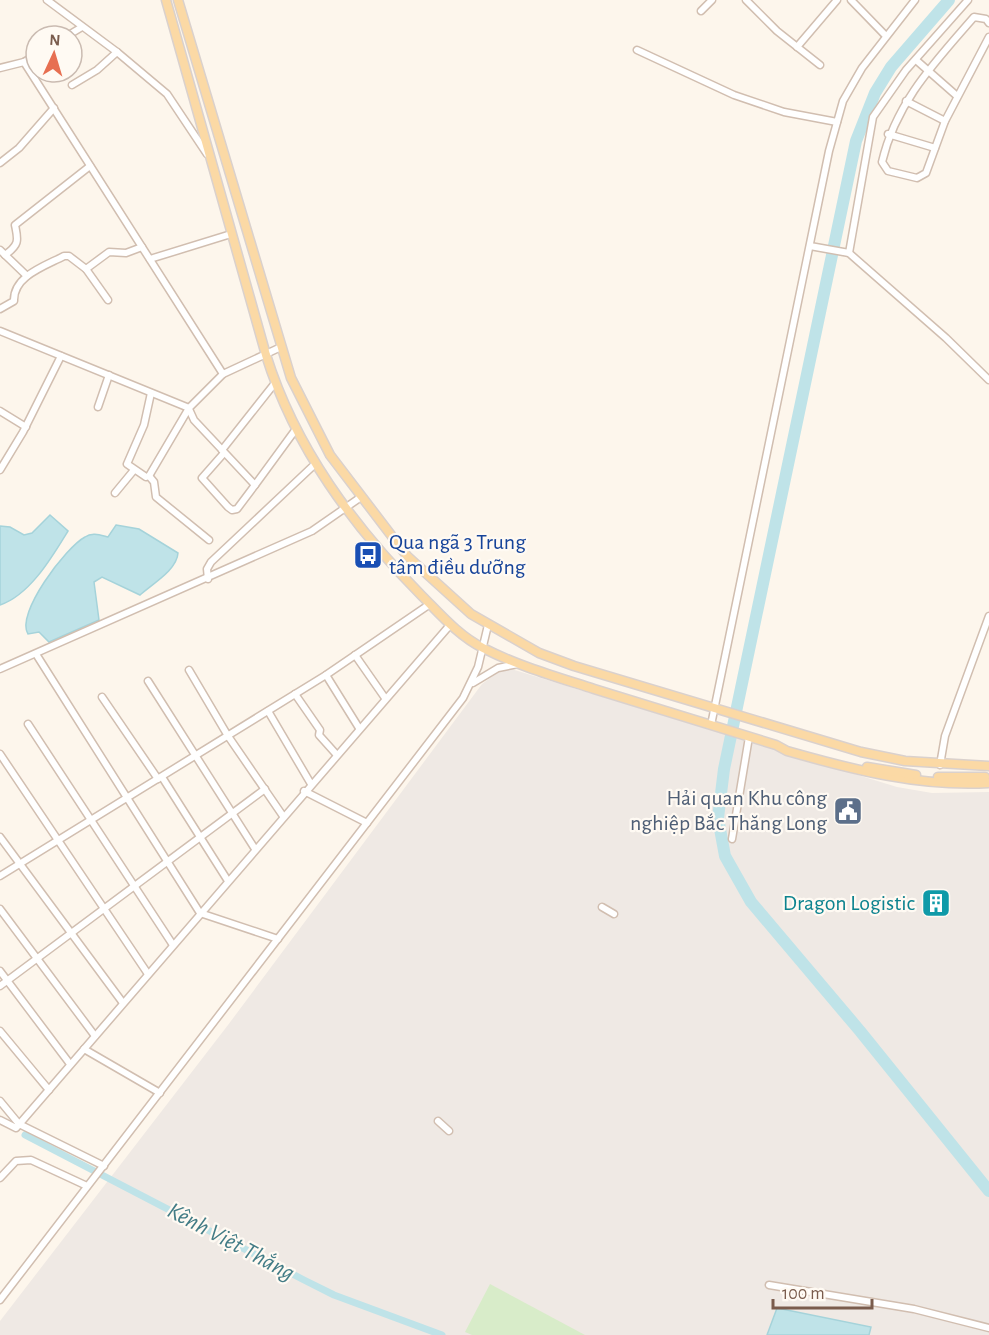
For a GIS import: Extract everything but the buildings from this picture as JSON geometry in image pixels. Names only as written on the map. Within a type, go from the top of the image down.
[{"type":"main road","points":[[166,0],[275,383],[314,465],[376,546],[450,625],[484,649],[550,675],[776,745],[895,773],[937,777],[989,777]]},
{"type":"main road","points":[[178,0],[281,348],[307,413],[330,455],[407,556],[471,614],[539,652],[574,666],[861,752],[940,765],[989,766]]},
{"type":"main road","points":[[776,745],[787,751],[890,778],[933,783],[989,783]]},
{"type":"street","points":[[47,0],[78,24]]},
{"type":"street","points":[[701,11],[712,0]]},
{"type":"street","points":[[746,0],[820,65]]},
{"type":"street","points":[[797,47],[837,0]]},
{"type":"street","points":[[851,0],[886,36]]},
{"type":"street","points":[[711,726],[837,122],[843,101],[886,36],[915,0]]},
{"type":"street","points":[[849,253],[873,117],[888,92],[968,0]]},
{"type":"street","points":[[989,23],[986,19],[974,17],[906,101],[888,134],[882,162],[888,171],[917,178],[927,173],[945,121],[989,37]]},
{"type":"street","points":[[84,28],[117,52],[167,94],[211,160]]},
{"type":"street","points":[[637,50],[734,95],[784,112],[837,122]]},
{"type":"street","points":[[72,85],[99,68],[117,52]]},
{"type":"street","points":[[916,60],[928,73],[957,96]]},
{"type":"street","points":[[0,68],[24,62]]},
{"type":"street","points":[[38,84],[222,374]]},
{"type":"street","points":[[906,101],[945,121]]},
{"type":"street","points":[[0,164],[19,148],[54,108]]},
{"type":"street","points":[[888,134],[935,148]]},
{"type":"street","points":[[27,276],[2,253],[13,249],[17,241],[19,234],[15,225],[90,166]]},
{"type":"street","points":[[150,259],[231,234]]},
{"type":"street","points":[[810,246],[849,253],[946,338],[989,380]]},
{"type":"street","points":[[86,269],[109,252],[126,253],[142,247]]},
{"type":"street","points":[[0,309],[14,301],[14,292],[27,276],[64,256],[69,256],[86,269],[108,300]]},
{"type":"street","points":[[0,331],[189,408]]},
{"type":"street","points":[[149,476],[189,408],[222,374],[281,348]]},
{"type":"street","points":[[0,470],[3,460],[26,427],[61,356]]},
{"type":"street","points":[[98,407],[109,375]]},
{"type":"street","points":[[275,383],[202,478],[228,507],[232,510],[237,509],[296,429]]},
{"type":"street","points":[[149,476],[145,477],[127,465],[127,460],[144,425],[151,393]]},
{"type":"street","points":[[189,408],[192,418],[255,485]]},
{"type":"street","points":[[0,411],[26,427]]},
{"type":"street","points":[[208,579],[207,569],[211,562],[314,465]]},
{"type":"street","points":[[115,493],[134,470]]},
{"type":"street","points":[[149,476],[154,482],[156,497],[209,540]]},
{"type":"street","points":[[0,669],[208,579],[312,531],[361,496]]},
{"type":"street","points":[[0,876],[326,675],[430,604]]},
{"type":"street","points":[[940,765],[945,736],[989,616]]},
{"type":"street","points":[[0,1120],[16,1128],[304,791],[450,625]]},
{"type":"street","points":[[0,1300],[472,683],[484,649],[488,625]]},
{"type":"street","points":[[36,654],[126,799],[201,913],[278,939]]},
{"type":"street","points":[[355,655],[385,698]]},
{"type":"street","points":[[472,683],[498,668],[522,664]]},
{"type":"street","points":[[189,670],[228,736],[283,816]]},
{"type":"street","points":[[326,675],[359,728]]},
{"type":"street","points":[[148,681],[255,849]]},
{"type":"street","points":[[295,694],[320,730],[319,735],[336,754]]},
{"type":"street","points":[[102,697],[160,778],[228,881]]},
{"type":"street","points":[[268,711],[311,784]]},
{"type":"street","points":[[28,724],[173,945]]},
{"type":"street","points":[[732,839],[745,735]]},
{"type":"street","points":[[0,754],[148,974]]},
{"type":"street","points":[[0,986],[70,932],[168,864],[231,812],[264,789]]},
{"type":"street","points":[[304,791],[367,823]]},
{"type":"street","points":[[0,837],[123,1003]]},
{"type":"street","points":[[602,907],[614,914]]},
{"type":"street","points":[[0,909],[95,1036]]},
{"type":"street","points":[[0,971],[70,1065]]},
{"type":"street","points":[[0,1031],[48,1090]]},
{"type":"street","points":[[84,1048],[160,1093]]},
{"type":"street","points":[[0,1101],[19,1124],[104,1166]]},
{"type":"street","points":[[438,1121],[449,1131]]},
{"type":"street","points":[[0,1178],[16,1161],[31,1160],[88,1185]]},
{"type":"street","points":[[769,1285],[914,1309],[989,1328]]},
{"type":"shaded area","points":[[505,667],[897,787],[932,793],[989,792],[989,1335],[0,1335],[0,1321],[228,1025],[482,684]]},
{"type":"green space","points":[[490,1284],[585,1335],[472,1335],[465,1332]]},
{"type":"water","points":[[50,515],[68,531],[30,584],[11,600],[0,605],[0,526],[10,527],[24,535],[32,533]]},
{"type":"water","points":[[116,525],[139,529],[178,553],[177,559],[163,576],[140,595],[102,577],[94,582],[99,620],[49,642],[39,632],[28,634],[26,624],[35,597],[55,567],[85,537],[93,534],[108,537]]},
{"type":"water","points":[[777,1308],[871,1327],[869,1335],[767,1335]]},
{"type":"waterway","points":[[949,0],[891,67],[875,93],[856,141],[724,769],[718,818],[725,856],[751,902],[860,1031],[989,1191]]},
{"type":"waterway","name":"Kênh Việt Thắng","points":[[25,1135],[334,1295],[442,1335]]},
{"type":"place","name":"Qua ngã 3 Trung tâm điều dưỡng","points":[[368,555]]},
{"type":"place","name":"Hải quan Khu công nghiệp Bắc Thăng Long","points":[[848,811]]},
{"type":"place","name":"Dragon Logistic","points":[[936,903]]}]
